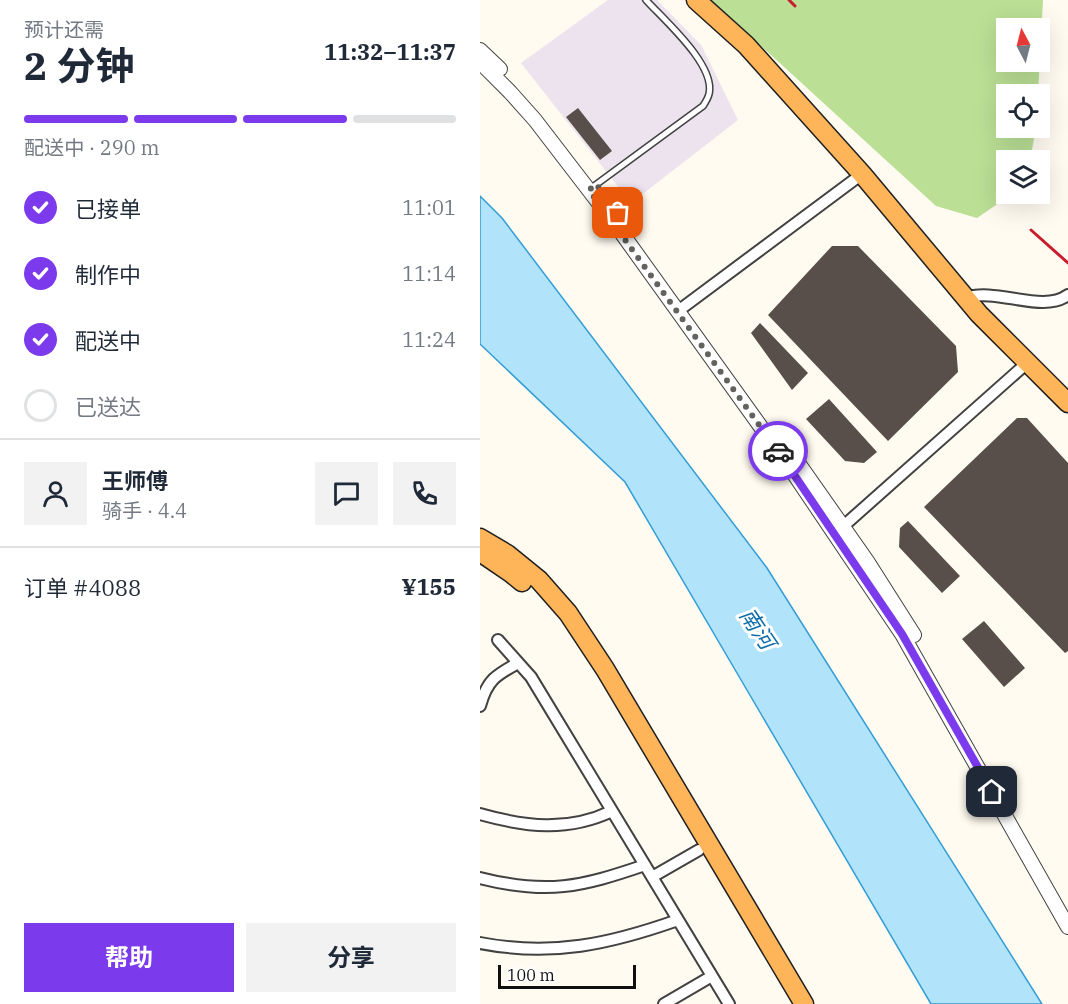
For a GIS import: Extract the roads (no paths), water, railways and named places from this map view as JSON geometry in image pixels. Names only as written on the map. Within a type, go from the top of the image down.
[{"type":"highway","points":[[696,0],[746,45],[816,122],[971,317],[1068,403]]},
{"type":"highway","points":[[858,176],[1068,415]]},
{"type":"highway","points":[[480,538],[507,554],[531,574],[568,613],[605,669],[804,1004]]},
{"type":"highway","points":[[480,552],[512,573],[534,592],[571,634],[791,1004]]},
{"type":"street","points":[[480,50],[515,83],[540,113],[682,309],[784,459],[911,632],[1068,909]]},
{"type":"street","points":[[480,63],[510,92],[592,187]]},
{"type":"street","points":[[682,309],[858,176]]},
{"type":"street","points":[[965,298],[977,294],[1042,302],[1058,300],[1068,295]]},
{"type":"street","points":[[839,531],[1024,365]]},
{"type":"street","points":[[839,531],[902,634],[1068,927]]},
{"type":"street","points":[[498,640],[531,677],[729,1004]]},
{"type":"street","points":[[480,705],[485,689],[494,678],[518,663]]},
{"type":"street","points":[[480,814],[531,826],[555,827],[581,823],[612,811]]},
{"type":"street","points":[[652,877],[699,850]]},
{"type":"street","points":[[480,878],[522,888],[548,888],[581,885],[645,865]]},
{"type":"street","points":[[480,943],[532,950],[591,945],[634,935],[678,920]]},
{"type":"street","points":[[664,1004],[712,976]]},
{"type":"lane","points":[[592,187],[703,106],[709,94],[709,77],[697,56],[646,0]]},
{"type":"water","name":"南河","points":[[480,196],[502,218],[767,568],[1042,1004],[931,1004],[625,482],[480,344]]},
{"type":"railway","points":[[789,0],[795,6]]},
{"type":"railway","points":[[1031,230],[1068,263]]}]
